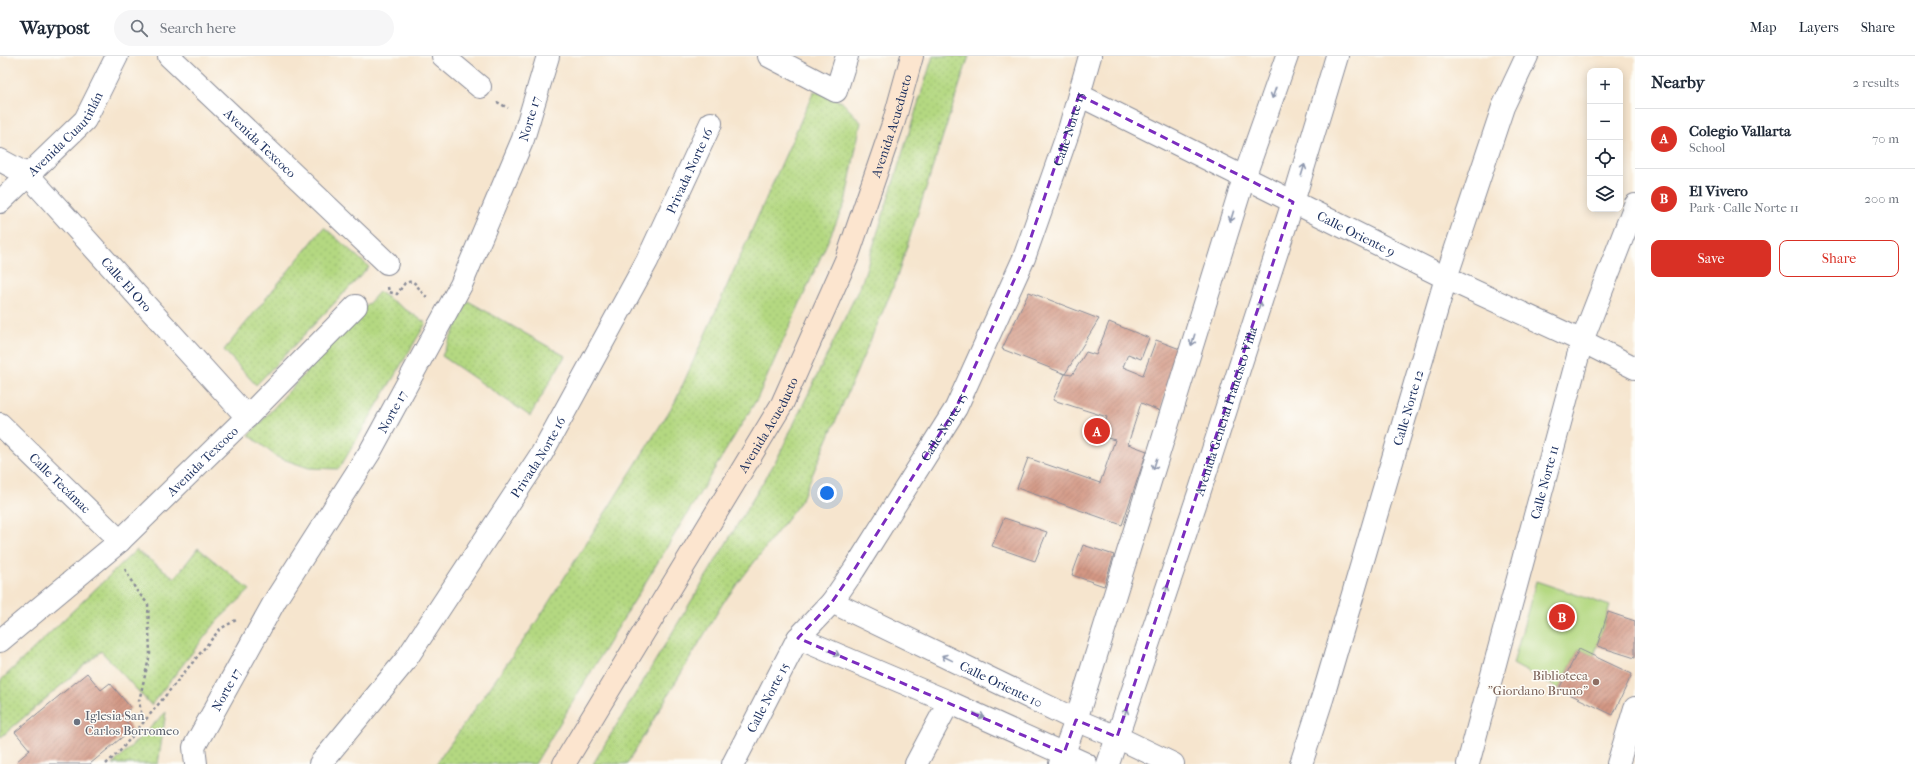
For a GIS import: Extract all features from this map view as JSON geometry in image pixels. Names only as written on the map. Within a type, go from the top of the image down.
[{"type":"street","name":"Avenida Cuautitlán","points":[[0,202],[85,120],[116,56]]},
{"type":"street","name":"Avenida Texcoco","points":[[169,56],[387,263]]},
{"type":"street","points":[[443,56],[480,87]]},
{"type":"street","name":"Norte 17","points":[[195,755],[276,599],[370,452],[461,285],[523,140],[548,56]]},
{"type":"street","points":[[769,56],[836,91],[847,56]]},
{"type":"street","name":"Avenida Acueducto","points":[[564,764],[782,404],[847,258],[894,121],[912,56]]},
{"type":"street","name":"Calle Norte 15","points":[[733,764],[798,638],[832,602],[854,570],[956,408],[1024,258],[1069,130],[1090,56]]},
{"type":"street","points":[[1062,759],[1076,720],[1244,178],[1287,56]]},
{"type":"street","name":"Avenida General Francisco Villa","points":[[1108,764],[1293,202],[1337,56]]},
{"type":"street","name":"Calle Norte 12","points":[[1301,764],[1325,688],[1446,278],[1503,107],[1527,56]]},
{"type":"street","name":"Calle Oriente 9","points":[[1079,95],[1446,278],[1582,341],[1635,368]]},
{"type":"street","name":"Privada Norte 16","points":[[320,764],[405,661],[542,453],[647,261],[711,123]]},
{"type":"street","name":"Calle El Oro","points":[[0,160],[28,175],[247,417]]},
{"type":"street","name":"Calle Norte 11","points":[[1468,764],[1582,341],[1635,205]]},
{"type":"street","name":"Avenida Texcoco","points":[[0,641],[120,541],[247,417],[356,306]]},
{"type":"street","name":"Calle Tecámac","points":[[0,424],[120,541]]},
{"type":"street","name":"Calle Oriente 10","points":[[832,602],[1076,720],[1173,764]]},
{"type":"street","points":[[798,638],[949,702],[1062,759],[1086,764]]},
{"type":"street","points":[[916,764],[949,702]]},
{"type":"street","points":[[1618,764],[1635,708]]},
{"type":"path","points":[[480,87],[496,101],[508,108],[531,114]]},
{"type":"path","points":[[387,263],[389,292],[397,294],[405,283],[412,281],[417,284],[419,292],[446,312]]},
{"type":"path","points":[[120,541],[125,571],[136,590],[148,604],[150,654],[139,701],[143,723]]},
{"type":"path","points":[[106,764],[120,751],[220,629],[241,618]]},
{"type":"highlighted area","points":[[1079,95],[1293,202],[1117,737],[1076,720],[1064,753],[798,638],[832,602],[854,570],[956,408],[1024,258]]},
{"type":"green space","points":[[933,56],[969,56],[895,283],[801,501],[723,603],[627,764],[593,764],[777,459],[862,282]]},
{"type":"green space","points":[[814,91],[842,102],[861,122],[845,203],[757,399],[535,764],[436,764],[537,621],[675,402]]},
{"type":"green space","points":[[324,227],[369,267],[256,385],[224,350]]},
{"type":"green space","points":[[379,292],[426,323],[339,469],[309,468],[277,457],[249,435]]},
{"type":"green space","points":[[468,301],[565,356],[530,416],[442,356]]},
{"type":"green space","points":[[198,548],[250,590],[218,620],[151,705],[101,651],[0,738],[0,681],[136,550],[175,578]]},
{"type":"green space","points":[[1536,581],[1610,606],[1594,656],[1579,649],[1559,689],[1513,664]]},
{"type":"green space","points":[[166,712],[158,764],[113,764]]},
{"type":"building","points":[[1029,292],[1099,319],[1065,374],[1002,349]]},
{"type":"building","points":[[1109,322],[1149,338],[1141,359],[1128,354],[1123,367],[1143,375],[1156,340],[1180,349],[1160,411],[1141,403],[1128,444],[1147,451],[1122,525],[1017,488],[1028,458],[1100,483],[1115,440],[1100,436],[1107,417],[1053,400],[1065,374],[1072,375],[1086,352],[1096,355]]},
{"type":"building","points":[[1004,518],[1047,532],[1035,561],[992,546]]},
{"type":"building","points":[[1083,545],[1114,555],[1104,586],[1072,575]]},
{"type":"building","points":[[1608,612],[1635,621],[1635,658],[1597,646]]},
{"type":"building","name":"Biblioteca \"Giordano Bruno\"","points":[[1579,649],[1632,674],[1613,715],[1559,689]]},
{"type":"building","name":"Iglesia San Carlos Borromeo","points":[[87,673],[101,690],[110,683],[131,708],[121,715],[132,729],[90,764],[18,764],[16,762],[30,750],[15,732]]},
{"type":"place","name":"Colegio Vallarta","points":[[1097,431]]},
{"type":"place","name":"El Vivero","points":[[1562,617]]},
{"type":"place","name":"Biblioteca \"Giordano Bruno\"","points":[[1596,682]]},
{"type":"place","name":"Iglesia San Carlos Borromeo","points":[[77,722]]}]
